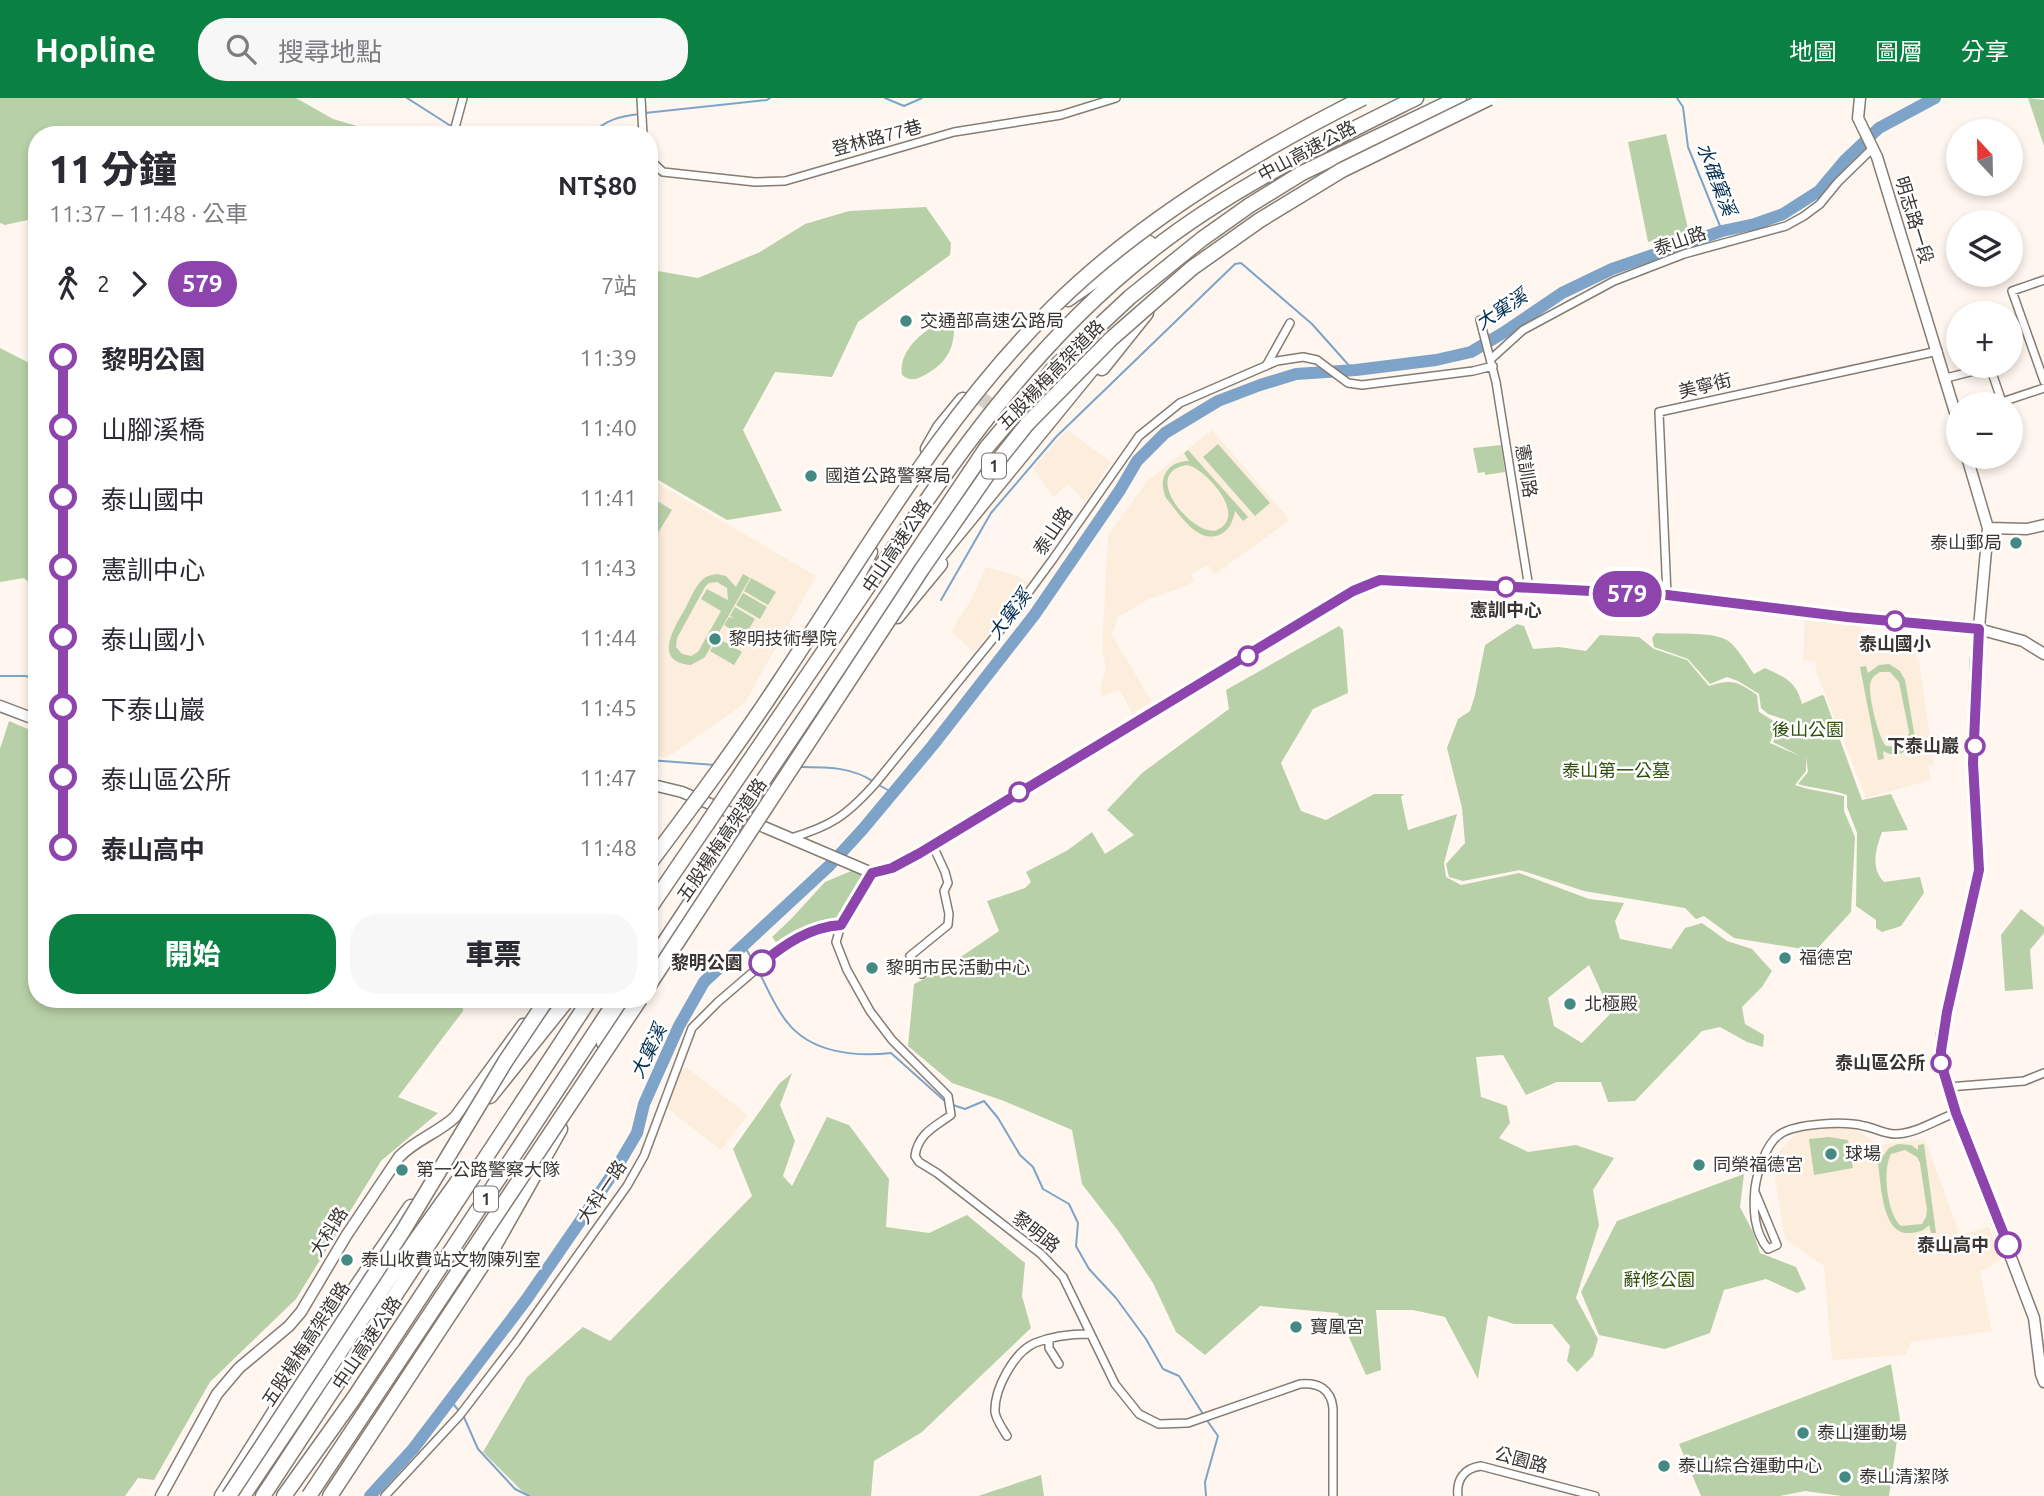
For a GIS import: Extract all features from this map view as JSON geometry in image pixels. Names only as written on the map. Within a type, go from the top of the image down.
[{"type":"highway","points":[[658,850],[774,691],[932,449],[990,377],[1054,306],[1124,246],[1206,186],[1292,133],[1363,98]]},
{"type":"highway","name":"中山高速公路","points":[[658,895],[918,512],[975,432],[1051,342],[1116,280],[1160,244],[1235,193],[1416,98]]},
{"type":"highway","name":"中山高速公路","points":[[658,938],[734,831],[987,447],[1056,366],[1130,297],[1202,239],[1250,205],[1302,173],[1459,98]]},
{"type":"highway","points":[[1244,215],[1306,180],[1474,98]]},
{"type":"highway","name":"五股楊梅高架道路","points":[[658,971],[922,569],[992,468],[1028,423],[1111,339],[1192,268],[1237,236],[1342,170],[1489,98]]},
{"type":"highway","points":[[795,747],[900,605],[1097,363],[1200,251],[1302,173]]},
{"type":"highway","points":[[797,691],[851,587],[940,428],[976,394],[1009,349],[1051,312],[1142,247],[1235,193]]},
{"type":"highway","points":[[755,799],[851,673],[1179,272]]},
{"type":"highway","points":[[1020,428],[1035,439]]},
{"type":"highway","points":[[658,952],[734,831]]},
{"type":"highway","points":[[658,888],[684,856]]},
{"type":"highway","name":"五股楊梅高架道路","points":[[229,1496],[402,1231],[538,1008]]},
{"type":"highway","points":[[222,1496],[317,1345],[467,1125],[561,1008]]},
{"type":"highway","name":"中山高速公路","points":[[262,1496],[584,1008]]},
{"type":"highway","name":"中山高速公路","points":[[284,1496],[354,1398],[611,1008]]},
{"type":"highway","points":[[294,1496],[622,1008]]},
{"type":"highway","points":[[330,1496],[490,1253],[568,1115],[623,1008]]},
{"type":"highway","name":"1","points":[[309,1496],[634,1008]]},
{"type":"highway","points":[[243,1496],[426,1225],[523,1101]]},
{"type":"highway","points":[[306,1478],[354,1398]]},
{"type":"main road","name":"明志路一段","points":[[1860,98],[1860,123],[1873,148],[1950,392]]},
{"type":"main road","points":[[1971,469],[1988,528],[1979,629],[1973,763],[1979,870],[1942,1034],[1941,1063],[1956,1113],[2034,1318],[2044,1382]]},
{"type":"main road","points":[[1988,528],[2027,529],[2044,525]]},
{"type":"main road","points":[[658,786],[696,798],[872,873],[892,868],[933,846],[1353,591],[1380,580],[1667,595],[1847,617],[1979,629],[2023,641],[2044,654]]},
{"type":"main road","points":[[0,706],[28,717]]},
{"type":"main road","points":[[658,850],[696,798]]},
{"type":"main road","name":"大科路","points":[[161,1496],[226,1382],[295,1320],[346,1236],[399,1157],[407,1149],[445,1127],[455,1117],[492,1064],[537,1008]]},
{"type":"street","points":[[455,126],[463,98]]},
{"type":"street","points":[[642,98],[643,126]]},
{"type":"street","name":"登林路77巷","points":[[658,167],[663,172],[755,182],[785,181],[954,132],[1061,115],[1115,98]]},
{"type":"street","name":"泰山路","points":[[791,838],[836,821],[853,808],[928,720],[1045,570],[1139,436],[1180,403],[1277,361],[1303,357],[1317,360],[1348,383],[1363,385],[1473,371],[1492,363],[1523,330],[1614,281],[1684,254],[1786,226],[1804,216],[1820,204],[1873,148]]},
{"type":"street","points":[[2044,280],[2012,291],[2044,381]]},
{"type":"street","name":"憲訓路","points":[[1480,320],[1492,363],[1529,588]]},
{"type":"street","points":[[1265,366],[1290,323]]},
{"type":"street","name":"美寧街","points":[[1667,595],[1659,412],[1938,351]]},
{"type":"street","points":[[1993,378],[2001,402],[2044,388]]},
{"type":"street","points":[[922,974],[910,956],[948,925],[949,914],[944,891],[948,883],[946,872],[933,846]]},
{"type":"street","points":[[841,925],[872,873]]},
{"type":"street","name":"大科一路","points":[[386,1496],[460,1415],[524,1332],[636,1172],[692,1028],[756,968],[794,940],[827,926],[841,925]]},
{"type":"street","name":"黎明路","points":[[841,925],[837,935],[837,949],[870,1011],[892,1040],[944,1091],[951,1105],[951,1115],[925,1133],[918,1142],[915,1156],[919,1162],[937,1173],[1053,1265],[1070,1288],[1089,1334],[1120,1392],[1139,1414],[1158,1424],[1188,1423],[1300,1384],[1318,1385],[1332,1400],[1332,1495]]},
{"type":"street","points":[[1948,1087],[2015,1082],[2044,1073]]},
{"type":"street","points":[[1755,1192],[1777,1245],[1768,1249],[1754,1221],[1755,1192],[1757,1174],[1779,1134],[1815,1124],[1863,1125],[1896,1134],[1911,1132],[1956,1113]]},
{"type":"street","points":[[1007,1436],[995,1414],[998,1391],[1019,1354],[1038,1342],[1066,1334],[1089,1334]]},
{"type":"street","points":[[1049,1341],[1049,1348],[1059,1364]]},
{"type":"street","name":"公園路","points":[[1458,1496],[1457,1488],[1463,1474],[1468,1469],[1481,1465],[1595,1496]]},
{"type":"shaded area","points":[[1067,430],[1111,462],[1085,502],[1068,484],[1053,497],[1033,468]]},
{"type":"shaded area","points":[[1212,430],[1290,520],[1218,572],[1214,574],[1208,565],[1191,574],[1194,581],[1184,587],[1147,600],[1118,617],[1112,635],[1152,702],[1132,713],[1120,690],[1102,696],[1100,690],[1106,667],[1102,652],[1108,535],[1147,481]]},
{"type":"shaded area","name":"黎明技術學院","points":[[658,484],[816,576],[745,703],[668,757],[658,756]]},
{"type":"shaded area","points":[[986,567],[1029,582],[974,652],[952,633]]},
{"type":"shaded area","name":"泰山國小","points":[[1805,617],[1862,624],[1861,647],[1908,645],[1915,654],[1919,662],[1934,764],[1928,766],[1931,780],[1866,798],[1816,671],[1816,662],[1803,660]]},
{"type":"shaded area","points":[[685,1066],[748,1115],[721,1150],[667,1108],[676,1078]]},
{"type":"shaded area","name":"泰山高中","points":[[1851,1127],[1879,1145],[1925,1139],[1960,1235],[1989,1227],[2002,1259],[1980,1272],[1992,1331],[1911,1342],[1906,1355],[1832,1360],[1824,1266],[1785,1239],[1772,1159],[1799,1131]]},
{"type":"green space","points":[[0,98],[296,98],[333,119],[357,126],[28,126],[28,220],[5,225],[0,223]]},
{"type":"green space","points":[[2028,98],[2044,100],[2044,146]]},
{"type":"green space","points":[[1666,134],[1689,233],[1648,242],[1628,142]]},
{"type":"green space","points":[[926,207],[951,243],[950,255],[858,322],[832,377],[775,372],[743,430],[782,511],[727,520],[658,480],[658,271],[698,278],[760,252],[805,224],[849,211]]},
{"type":"green space","points":[[949,320],[954,325],[954,334],[943,362],[931,372],[917,378],[910,379],[902,375],[908,349],[928,329]]},
{"type":"green space","points":[[0,348],[28,362],[28,582],[24,578],[0,582]]},
{"type":"green space","points":[[1218,444],[1270,503],[1255,516],[1203,457]]},
{"type":"green space","points":[[1501,445],[1505,472],[1485,475],[1485,472],[1478,473],[1473,448]]},
{"type":"green space","points":[[1188,450],[1248,517],[1243,521],[1235,511],[1227,530],[1213,537],[1197,532],[1183,519],[1166,498],[1163,484],[1170,467],[1189,461],[1184,453]],"holes":[[[1187,465],[1213,483],[1226,504],[1226,523],[1217,530],[1196,525],[1175,504],[1169,491],[1168,480],[1173,470]]]},
{"type":"green space","points":[[658,501],[672,510],[658,533]]},
{"type":"green space","points":[[717,574],[726,576],[736,587],[743,574],[750,578],[705,657],[691,665],[679,663],[672,658],[669,651],[672,634],[702,580]],"holes":[[[717,582],[727,588],[728,600],[707,589],[701,599],[721,611],[698,652],[691,656],[682,654],[676,647],[677,638],[705,587],[709,583]]]},
{"type":"green space","points":[[751,578],[776,592],[768,605],[744,591]]},
{"type":"green space","points":[[743,593],[767,607],[760,619],[736,605]]},
{"type":"green space","points":[[735,607],[755,619],[744,637],[724,625],[729,617],[735,619],[730,616]]},
{"type":"green space","name":"泰山第一公墓","points":[[1517,624],[1524,626],[1533,649],[1559,647],[1586,651],[1600,635],[1639,637],[1654,649],[1687,660],[1709,686],[1723,682],[1734,683],[1757,695],[1759,712],[1777,723],[1770,743],[1800,756],[1773,742],[1783,719],[1768,714],[1761,708],[1759,694],[1727,677],[1710,684],[1688,659],[1654,647],[1652,638],[1656,633],[1706,635],[1725,639],[1754,674],[1765,668],[1789,681],[1797,690],[1802,704],[1824,696],[1862,800],[1891,794],[1908,830],[1882,832],[1876,858],[1877,870],[1884,882],[1920,877],[1924,893],[1901,926],[1882,932],[1876,928],[1876,920],[1856,906],[1857,833],[1847,807],[1847,795],[1798,784],[1808,772],[1806,757],[1806,771],[1795,785],[1844,796],[1844,811],[1855,837],[1851,912],[1815,951],[1734,938],[1704,916],[1696,919],[1685,908],[1584,891],[1520,870],[1463,881],[1449,877],[1446,864],[1465,843],[1462,808],[1447,748],[1458,719],[1470,711],[1485,645]]},
{"type":"green space","points":[[1339,626],[1343,630],[1348,693],[1313,709],[1281,763],[1301,811],[1326,820],[1374,794],[1404,794],[1401,797],[1408,830],[1457,814],[1444,863],[1446,877],[1461,885],[1519,873],[1589,899],[1624,903],[1615,921],[1620,939],[1671,949],[1685,928],[1702,923],[1727,941],[1752,949],[1772,971],[1762,987],[1742,1007],[1745,1024],[1764,1035],[1763,1047],[1747,1042],[1720,1027],[1702,1031],[1635,1101],[1608,1102],[1601,1082],[1557,1082],[1526,1095],[1503,1055],[1476,1057],[1481,1097],[1507,1106],[1510,1123],[1499,1138],[1528,1152],[1576,1145],[1614,1158],[1593,1190],[1599,1225],[1576,1298],[1598,1339],[1593,1356],[1577,1372],[1567,1361],[1570,1346],[1552,1324],[1514,1324],[1488,1316],[1478,1379],[1445,1317],[1413,1310],[1376,1310],[1381,1370],[1366,1375],[1338,1313],[1260,1306],[1205,1355],[1176,1332],[1153,1283],[1082,1184],[1072,1130],[1004,1101],[952,1083],[908,1046],[914,984],[940,971],[999,931],[987,901],[1025,888],[1031,882],[1026,872],[1068,850],[1092,832],[1105,854],[1134,835],[1107,810],[1142,773],[1229,709],[1226,690]],"holes":[[[1589,965],[1611,1013],[1582,1043],[1554,1026],[1548,998]]]},
{"type":"green space","points":[[718,638],[742,652],[734,665],[710,651]]},
{"type":"green space","points":[[1889,664],[1900,671],[1905,680],[1915,738],[1906,751],[1893,754],[1883,751],[1884,759],[1878,760],[1860,667],[1866,666],[1868,673],[1879,665]],"holes":[[[1880,672],[1890,672],[1899,682],[1909,732],[1907,741],[1900,747],[1886,746],[1877,726],[1871,699],[1872,679]]]},
{"type":"green space","points":[[9,721],[28,729],[28,1008],[463,1008],[398,1097],[438,1113],[381,1161],[296,1299],[210,1382],[154,1480],[138,1478],[125,1496],[0,1496],[0,749]]},
{"type":"green space","name":"黎明公園","points":[[851,871],[861,875],[863,880],[842,913],[779,946],[772,937],[825,882]]},
{"type":"green space","points":[[2021,909],[2044,927],[2044,933],[2030,950],[2033,989],[2005,991],[2001,935]]},
{"type":"green space","points":[[792,1073],[780,1105],[795,1141],[783,1176],[792,1186],[827,1117],[849,1125],[889,1179],[886,1227],[929,1233],[967,1215],[1025,1263],[1022,1296],[1031,1328],[922,1432],[874,1461],[871,1496],[527,1496],[483,1452],[527,1377],[583,1327],[610,1341],[752,1196],[733,1149],[779,1084]]},
{"type":"green space","name":"球場","points":[[1829,1137],[1848,1140],[1853,1168],[1814,1175],[1809,1139]]},
{"type":"green space","points":[[1898,1144],[1911,1145],[1918,1150],[1918,1145],[1924,1144],[1936,1233],[1931,1233],[1929,1225],[1918,1232],[1900,1231],[1888,1217],[1878,1163],[1889,1148]],"holes":[[[1905,1150],[1917,1157],[1926,1217],[1922,1224],[1901,1226],[1889,1202],[1888,1161],[1891,1154]]]},
{"type":"green space","name":"辭修公園","points":[[1744,1174],[1740,1207],[1760,1253],[1796,1267],[1806,1289],[1797,1293],[1766,1279],[1724,1290],[1710,1333],[1665,1349],[1599,1335],[1581,1292],[1617,1221]]},
{"type":"green space","name":"泰山運動場","points":[[1891,1364],[1900,1419],[1889,1496],[1842,1496],[1805,1491],[1780,1496],[1701,1496],[1679,1444]]},
{"type":"green space","points":[[1041,1475],[1044,1496],[978,1496]]},
{"type":"waterway","name":"水確窠溪","points":[[407,98],[451,126]]},
{"type":"waterway","name":"水確窠溪","points":[[645,113],[770,98]]},
{"type":"waterway","name":"水確窠溪","points":[[885,98],[904,106],[922,98]]},
{"type":"waterway","name":"水確窠溪","points":[[1677,98],[1683,107],[1688,147],[1722,231]]},
{"type":"waterway","name":"大窠溪","points":[[370,1496],[413,1449],[526,1300],[614,1172],[637,1133],[644,1104],[679,1026],[704,982],[830,865],[863,829],[933,745],[1035,614],[1137,461],[1165,433],[1218,401],[1296,374],[1436,360],[1471,352],[1562,293],[1612,269],[1722,231],[1755,224],[1783,214],[1819,191],[1845,160],[1879,128],[1935,98]]},
{"type":"waterway","name":"水確窠溪","points":[[601,126],[613,120],[640,114]]},
{"type":"waterway","points":[[941,600],[991,513],[1056,437],[1235,264],[1241,263],[1312,324],[1353,370]]},
{"type":"waterway","points":[[0,676],[28,677]]},
{"type":"waterway","points":[[658,761],[715,765]]},
{"type":"waterway","points":[[801,767],[848,771],[874,782]]},
{"type":"waterway","points":[[879,785],[893,793]]},
{"type":"waterway","points":[[743,943],[755,965]]},
{"type":"waterway","points":[[758,970],[782,1016],[808,1040],[834,1051],[891,1053],[948,1104]]},
{"type":"waterway","points":[[953,1105],[965,1109],[984,1101],[998,1118],[1020,1155],[1033,1167],[1043,1189],[1069,1204],[1078,1223],[1076,1246],[1089,1269],[1116,1298],[1146,1339],[1163,1369],[1179,1376],[1203,1414]]},
{"type":"waterway","points":[[450,1400],[459,1411]]},
{"type":"waterway","points":[[463,1415],[478,1449],[515,1489],[529,1496]]},
{"type":"waterway","points":[[1206,1419],[1218,1436],[1205,1482],[1206,1496]]},
{"type":"tunnel","points":[[981,398],[1020,428]]},
{"type":"bus line","name":"579","points":[[762,963],[794,940],[827,926],[841,925],[872,873],[883,872],[920,853],[1371,582],[1390,579],[1667,595],[1847,617],[1971,627],[1979,629],[1973,763],[1979,870],[1942,1034],[1941,1063],[1956,1113],[2008,1245]]},
{"type":"place","name":"交通部高速公路局","points":[[906,321]]},
{"type":"place","name":"國道公路警察局","points":[[811,476]]},
{"type":"place","name":"泰山郵局","points":[[2016,543]]},
{"type":"place","name":"憲訓中心","points":[[1506,587]]},
{"type":"place","name":"泰山國小","points":[[1895,621]]},
{"type":"place","name":"黎明技術學院","points":[[715,639]]},
{"type":"place","name":"下泰山巖","points":[[1975,746]]},
{"type":"place","name":"福德宮","points":[[1785,958]]},
{"type":"place","name":"黎明公園","points":[[762,963]]},
{"type":"place","name":"黎明市民活動中心","points":[[872,968]]},
{"type":"place","name":"北極殿","points":[[1570,1004]]},
{"type":"place","name":"泰山區公所","points":[[1941,1063]]},
{"type":"place","name":"球場","points":[[1831,1154]]},
{"type":"place","name":"同榮福德宮","points":[[1699,1165]]},
{"type":"place","name":"第一公路警察大隊","points":[[402,1170]]},
{"type":"place","name":"泰山高中","points":[[2008,1245]]},
{"type":"place","name":"泰山收費站文物陳列室","points":[[347,1260]]},
{"type":"place","name":"寶凰宮","points":[[1296,1327]]},
{"type":"place","name":"泰山運動場","points":[[1803,1433]]},
{"type":"place","name":"泰山綜合運動中心","points":[[1664,1466]]},
{"type":"place","name":"泰山清潔隊","points":[[1845,1477]]},
{"type":"park label","name":"後山公園","points":[[1808,730]]}]
